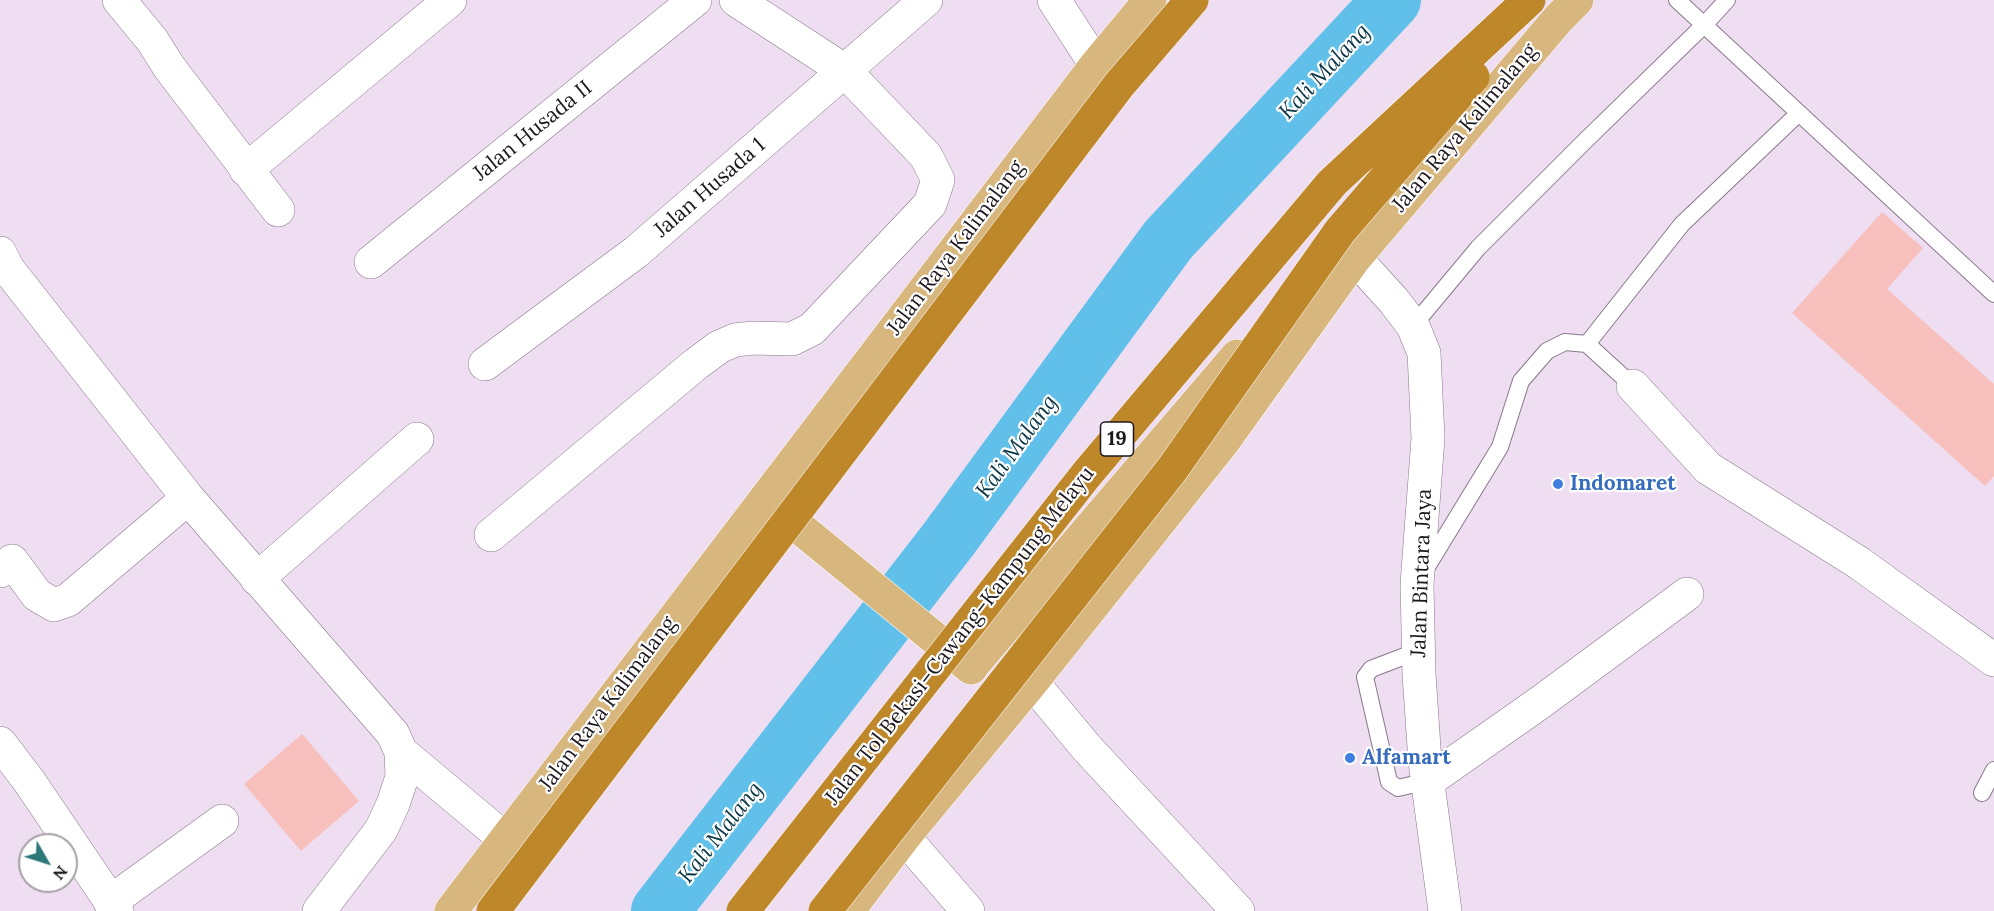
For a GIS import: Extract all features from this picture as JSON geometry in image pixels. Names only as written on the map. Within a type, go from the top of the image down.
[{"type":"highway","points":[[493,911],[1119,85],[1192,0]]},
{"type":"highway","name":"Jalan Tol Bekasi–Cawang–Kampung Melayu","points":[[742,911],[1086,475],[1332,183],[1529,0]]},
{"type":"highway","points":[[825,911],[1173,468],[1340,231],[1538,0]]},
{"type":"main road","name":"Jalan Raya Kalimalang","points":[[451,911],[1096,65],[1150,0]]},
{"type":"main road","name":"Jalan Raya Kalimalang","points":[[848,911],[904,837],[1023,693],[1224,441],[1354,258],[1559,18],[1577,0]]},
{"type":"main road","name":"Jalan Raya Kalimalang","points":[[970,667],[1303,279],[1354,258]]},
{"type":"main road","points":[[765,498],[970,667],[1023,693]]},
{"type":"street","points":[[120,0],[278,210]]},
{"type":"street","points":[[246,170],[450,0]]},
{"type":"street","name":"Jalan Husada II","points":[[371,262],[695,0]]},
{"type":"street","points":[[491,535],[719,347],[735,340],[753,338],[792,339],[812,329],[930,204],[938,180],[926,156],[845,71],[736,0]]},
{"type":"street","name":"Jalan Husada 1","points":[[485,364],[636,252],[926,0]]},
{"type":"street","points":[[1054,0],[1096,65]]},
{"type":"street","points":[[0,253],[16,278],[188,498],[393,734],[401,752],[402,777],[381,831],[319,911]]},
{"type":"street","name":"Jalan Bintara Jaya","points":[[1354,258],[1394,301],[1413,326],[1424,353],[1428,438],[1417,584],[1418,651],[1428,781],[1445,911]]},
{"type":"street","points":[[1633,386],[1708,468],[1859,563],[1994,660]]},
{"type":"street","points":[[257,579],[417,439]]},
{"type":"street","points":[[0,571],[12,561],[37,595],[54,604],[68,600],[188,498]]},
{"type":"street","points":[[1428,781],[1538,704],[1687,594]]},
{"type":"street","points":[[1023,693],[1086,747],[1238,911]]},
{"type":"street","points":[[0,743],[29,781],[113,906],[222,821]]},
{"type":"street","points":[[401,752],[505,839]]},
{"type":"street","points":[[904,837],[968,911]]},
{"type":"lane","points":[[1677,0],[1994,294]]},
{"type":"lane","points":[[1413,326],[1478,248],[1727,0]]},
{"type":"lane","points":[[1587,344],[1682,224],[1799,113]]},
{"type":"lane","points":[[1417,584],[1500,447],[1521,381],[1547,351],[1565,342],[1587,344],[1633,386]]},
{"type":"lane","points":[[1418,651],[1371,669],[1365,676],[1389,782],[1398,788],[1428,781]]},
{"type":"lane","points":[[1982,794],[1994,770]]},
{"type":"building","points":[[1882,212],[1923,248],[1887,289],[1994,384],[1994,476],[1985,486],[1792,313]]},
{"type":"building","points":[[302,734],[359,801],[301,851],[244,784]]},
{"type":"waterway","name":"Kali Malang","points":[[660,911],[948,540],[1168,240],[1392,0]]},
{"type":"place","name":"Indomaret","points":[[1558,484]]},
{"type":"place","name":"Alfamart","points":[[1350,758]]}]
